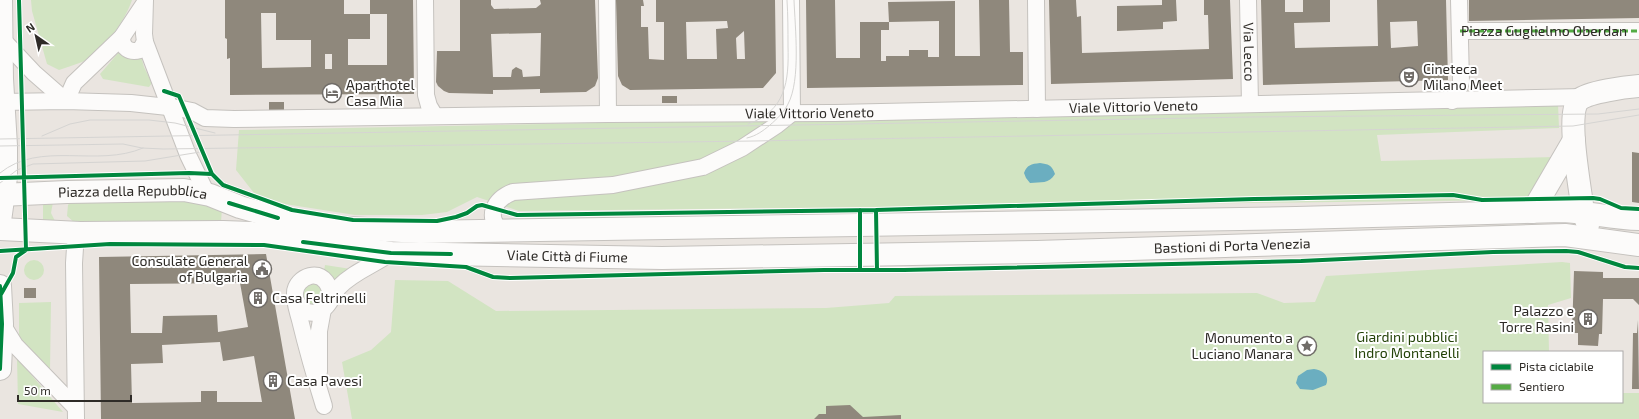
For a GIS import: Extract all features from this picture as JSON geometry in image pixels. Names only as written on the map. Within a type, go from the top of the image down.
[{"type":"main road","points":[[0,221],[6,146],[1,102],[1,0]]},
{"type":"main road","points":[[1639,86],[1583,97],[1577,101],[1574,109],[1573,126],[1583,212],[1587,223],[1596,238],[1639,245]]},
{"type":"main road","points":[[1532,212],[1574,140]]},
{"type":"main road","name":"Piazza della Repubblica","points":[[2,195],[170,189],[210,195]]},
{"type":"main road","points":[[210,195],[240,207],[273,227]]},
{"type":"main road","points":[[1583,212],[1619,219],[1639,219]]},
{"type":"main road","name":"Bastioni di Porta Venezia","points":[[869,226],[1583,212]]},
{"type":"main road","name":"Viale Città di Fiume","points":[[273,227],[331,227],[420,232],[869,226]]},
{"type":"main road","points":[[0,229],[76,233],[251,233],[273,227]]},
{"type":"main road","name":"Viale Città di Fiume","points":[[273,227],[390,253],[662,258],[869,254]]},
{"type":"main road","name":"Bastioni di Porta Venezia","points":[[869,254],[1061,251],[1564,235],[1596,238]]},
{"type":"main road","points":[[0,286],[2,324],[0,369]]},
{"type":"street","points":[[425,0],[426,95],[429,106],[435,116]]},
{"type":"street","points":[[607,0],[608,114]]},
{"type":"street","points":[[791,0],[792,112]]},
{"type":"street","points":[[1036,0],[1037,109]]},
{"type":"street","name":"Via Lecco","points":[[1248,0],[1250,104]]},
{"type":"street","points":[[1459,0],[1460,31]]},
{"type":"street","name":"Piazza della Repubblica","points":[[66,101],[74,83],[124,33],[145,2]]},
{"type":"street","name":"Piazza della Repubblica","points":[[145,2],[145,38],[196,174],[210,195]]},
{"type":"street","points":[[133,28],[138,28],[145,38],[143,48],[132,52],[126,49],[123,45],[124,33],[133,28]]},
{"type":"street","name":"Piazza Guglielmo Oberdan","points":[[1452,101],[1457,94],[1461,82],[1460,31],[1639,31]]},
{"type":"street","points":[[1,38],[34,73],[66,101]]},
{"type":"street","points":[[1452,101],[1583,97]]},
{"type":"street","points":[[1,102],[105,101],[170,106]]},
{"type":"street","name":"Viale Vittorio Veneto","points":[[170,106],[192,111],[205,118],[234,119],[792,112],[835,113],[1452,101]]},
{"type":"street","name":"Viale Città di Fiume","points":[[502,231],[494,222],[494,208],[503,196],[513,192],[612,185],[703,167],[742,148],[777,125],[792,112]]},
{"type":"street","points":[[76,233],[74,263],[76,413]]},
{"type":"street","points":[[295,299],[306,311],[312,312],[327,304],[340,286],[390,253]]},
{"type":"street","points":[[311,276],[322,278],[330,288],[319,331],[318,347],[319,375],[324,412],[295,299],[296,287],[301,280],[311,276]]},
{"type":"street","points":[[2,324],[15,345],[76,413]]},
{"type":"green space","points":[[31,0],[132,0],[119,26],[98,51],[82,62],[59,70],[47,64],[32,11]]},
{"type":"green space","points":[[120,51],[141,56],[144,67],[152,83],[149,87],[103,79],[100,74]]},
{"type":"green space","points":[[1558,104],[1559,128],[1377,135],[1381,161],[1556,157],[1535,199],[1520,200],[519,211],[477,197],[447,212],[422,215],[355,215],[285,204],[254,193],[236,170],[239,130]]},
{"type":"green space","points":[[171,197],[222,208],[221,222],[75,223],[67,216],[68,205],[71,201]]},
{"type":"green space","points":[[43,202],[53,202],[51,213],[55,221],[43,222]]},
{"type":"green space","points":[[34,260],[41,263],[44,270],[41,277],[34,280],[27,277],[24,270],[27,263]]},
{"type":"green space","name":"Giardini pubblici Indro Montanelli","points":[[1562,262],[1570,263],[1571,298],[1548,305],[1549,351],[1483,351],[1483,403],[1623,403],[1623,393],[1639,393],[1639,419],[352,419],[342,362],[371,350],[391,332],[395,280],[448,281],[496,311],[826,308],[889,303],[895,296],[1257,293],[1284,303],[1315,302],[1326,276]]},
{"type":"green space","points":[[325,265],[351,269],[336,281],[324,271]]},
{"type":"green space","points":[[314,281],[326,293],[317,306],[305,304],[301,291],[303,287]]},
{"type":"green space","points":[[51,302],[50,371],[19,337],[19,303]]},
{"type":"green space","points":[[17,358],[63,412],[18,404]]},
{"type":"water","points":[[1040,163],[1049,166],[1053,169],[1055,174],[1047,181],[1030,183],[1024,173],[1026,168],[1030,165]]},
{"type":"water","points":[[1314,369],[1325,374],[1327,379],[1326,385],[1313,390],[1300,389],[1296,383],[1298,376],[1307,370]]},
{"type":"building","points":[[225,0],[344,0],[344,14],[370,14],[370,0],[413,0],[414,94],[230,95],[230,58],[227,59],[227,39],[225,38]],"holes":[[[261,13],[276,13],[276,40],[311,40],[311,67],[262,68]],[[370,14],[387,14],[387,65],[348,65],[348,39],[370,39]],[[325,54],[332,54],[332,69],[325,69]]]},
{"type":"building","points":[[460,0],[491,0],[491,5],[494,9],[536,8],[541,4],[540,0],[595,0],[598,78],[595,86],[586,92],[540,93],[540,89],[493,90],[493,94],[449,93],[438,86],[436,82],[437,51],[460,51]],"holes":[[[541,33],[540,76],[523,77],[522,70],[516,67],[512,70],[511,77],[493,77],[491,34]]]},
{"type":"building","points":[[616,0],[643,0],[644,6],[641,6],[641,27],[648,27],[649,59],[664,60],[664,22],[656,22],[656,0],[775,0],[776,73],[763,88],[630,90],[622,85],[618,76]],"holes":[[[727,21],[728,28],[716,29],[717,59],[687,59],[686,22]],[[744,31],[745,59],[737,59],[736,38]]]},
{"type":"building","points":[[806,0],[835,0],[836,58],[860,58],[860,22],[889,22],[888,2],[955,1],[955,56],[980,56],[979,0],[1009,0],[1010,52],[1023,52],[1023,85],[807,88]],"holes":[[[939,21],[939,57],[928,57],[928,50],[909,50],[909,56],[886,56],[886,61],[881,61],[881,30],[889,30],[889,22]]]},
{"type":"building","points":[[1049,0],[1076,0],[1077,17],[1081,16],[1082,53],[1209,49],[1208,15],[1204,15],[1204,0],[1230,0],[1233,79],[1051,84]]},
{"type":"building","points":[[1162,0],[1176,0],[1177,21],[1163,22],[1163,29],[1117,31],[1117,6],[1162,5]]},
{"type":"building","points":[[1261,0],[1285,0],[1285,12],[1303,12],[1303,0],[1330,0],[1330,22],[1294,23],[1295,48],[1378,46],[1377,0],[1446,0],[1448,80],[1263,85]],"holes":[[[1417,21],[1418,46],[1391,48],[1390,22]]]},
{"type":"building","points":[[1469,0],[1639,0],[1639,18],[1469,21]]},
{"type":"building","points":[[662,96],[677,96],[677,103],[662,103]]},
{"type":"building","points":[[269,102],[284,102],[284,111],[269,111]]},
{"type":"building","points":[[1632,152],[1639,153],[1639,203],[1632,202]]},
{"type":"building","points":[[266,254],[295,419],[101,419],[99,257]],"holes":[[[240,283],[248,327],[218,332],[217,315],[163,316],[162,333],[131,333],[130,284]],[[220,342],[223,361],[254,356],[262,402],[217,402],[217,391],[201,391],[201,402],[132,403],[131,364],[163,363],[162,345]]]},
{"type":"building","name":"Palazzo e Torre Rasini","points":[[1574,271],[1603,272],[1603,278],[1639,278],[1639,305],[1633,299],[1603,299],[1602,334],[1599,334],[1598,346],[1578,345],[1578,333],[1572,333]]},
{"type":"building","points":[[24,288],[36,288],[36,298],[24,298]]},
{"type":"building","points":[[1638,320],[1639,389],[1632,389],[1633,333],[1637,333]]},
{"type":"building","points":[[850,405],[863,417],[901,415],[901,419],[814,419],[819,414],[826,414],[826,406]]},
{"type":"tram line","points":[[748,124],[761,118],[770,111],[778,103],[783,93],[788,71],[787,0]]},
{"type":"tram line","points":[[747,138],[759,133],[775,120],[788,104],[792,94],[796,68],[794,0]]},
{"type":"tram line","points":[[0,139],[1251,117],[1598,114],[1639,109]]},
{"type":"tram line","points":[[0,146],[123,144],[142,148],[163,149],[754,141],[1573,126],[1639,115]]},
{"type":"tram line","points":[[42,136],[70,124],[90,120],[149,120],[175,123],[215,133]]},
{"type":"tram line","points":[[0,173],[16,163],[33,158],[51,156],[107,156],[143,148]]},
{"type":"tram line","points":[[0,183],[17,170],[33,164],[145,161],[200,152]]},
{"type":"marked path","points":[[1460,31],[1639,31]]},
{"type":"cycle path","points":[[19,0],[26,250]]},
{"type":"cycle path","points":[[164,91],[179,96],[212,174]]},
{"type":"cycle path","points":[[0,178],[189,173],[212,174],[223,185],[292,210],[353,220],[437,221],[456,217],[482,205],[517,215],[876,210],[1453,195],[1482,200],[1593,198],[1600,199],[1621,208],[1639,209]]},
{"type":"cycle path","points":[[229,203],[278,218]]},
{"type":"cycle path","points":[[860,210],[860,270]]},
{"type":"cycle path","points":[[876,210],[877,270]]},
{"type":"cycle path","points":[[303,242],[391,253],[451,254]]},
{"type":"cycle path","points":[[0,251],[110,244],[264,245],[385,262],[466,267],[493,277],[510,278],[824,270],[904,270],[1301,261],[1493,252],[1566,251],[1578,252],[1625,267],[1639,268]]},
{"type":"cycle path","points":[[0,296],[13,273],[16,257],[26,250]]},
{"type":"cycle path","points":[[0,286],[2,324],[0,369]]},
{"type":"place","name":"Cineteca Milano Meet","points":[[1409,77]]},
{"type":"place","name":"Aparthotel Casa Mia","points":[[332,93]]},
{"type":"place","name":"Consulate General of Bulgaria","points":[[262,269]]},
{"type":"place","name":"Casa Feltrinelli","points":[[258,298]]},
{"type":"place","name":"Palazzo e Torre Rasini","points":[[1588,319]]},
{"type":"place","name":"Monumento a Luciano Manara","points":[[1307,346]]},
{"type":"place","name":"Casa Pavesi","points":[[273,381]]}]
